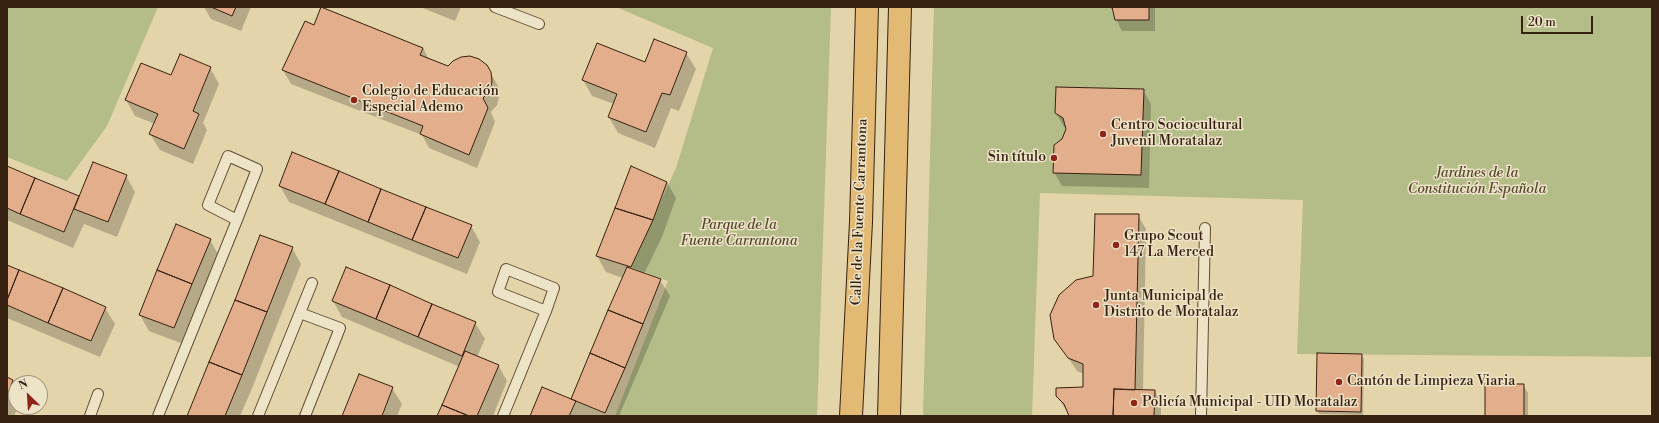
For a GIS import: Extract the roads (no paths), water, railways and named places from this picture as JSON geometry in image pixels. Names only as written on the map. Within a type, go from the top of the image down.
[{"type":"main road","name":"Calle de la Fuente Carrantona","points":[[851,416],[861,222],[867,7]]},
{"type":"main road","points":[[890,416],[900,7]]},
{"type":"lane","points":[[495,7],[539,24]]},
{"type":"lane","points":[[158,416],[237,220],[257,169],[228,156],[208,205],[237,220]]},
{"type":"lane","points":[[1201,416],[1205,228]]},
{"type":"lane","points":[[504,416],[546,311],[554,288],[506,270],[498,292],[546,311]]},
{"type":"lane","points":[[258,416],[312,283]]},
{"type":"lane","points":[[300,312],[340,328],[305,416]]},
{"type":"lane","points":[[90,416],[98,394]]},
{"type":"place","name":"Colegio de Educación Especial Ademo","points":[[354,100]]},
{"type":"place","name":"Centro Sociocultural Juvenil Moratalaz","points":[[1103,134]]},
{"type":"place","name":"Sin título","points":[[1054,158]]},
{"type":"place","name":"Grupo Scout 147 La Merced","points":[[1116,245]]},
{"type":"place","name":"Junta Municipal de Distrito de Moratalaz","points":[[1096,305]]},
{"type":"place","name":"Cantón de Limpieza Viaria","points":[[1339,382]]},
{"type":"place","name":"Policía Municipal - UID Moratalaz","points":[[1134,403]]},
{"type":"park label","name":"Jardines de la Constitución Española","points":[[1477,182]]},
{"type":"park label","name":"Parque de la Fuente Carrantona","points":[[739,234]]}]
